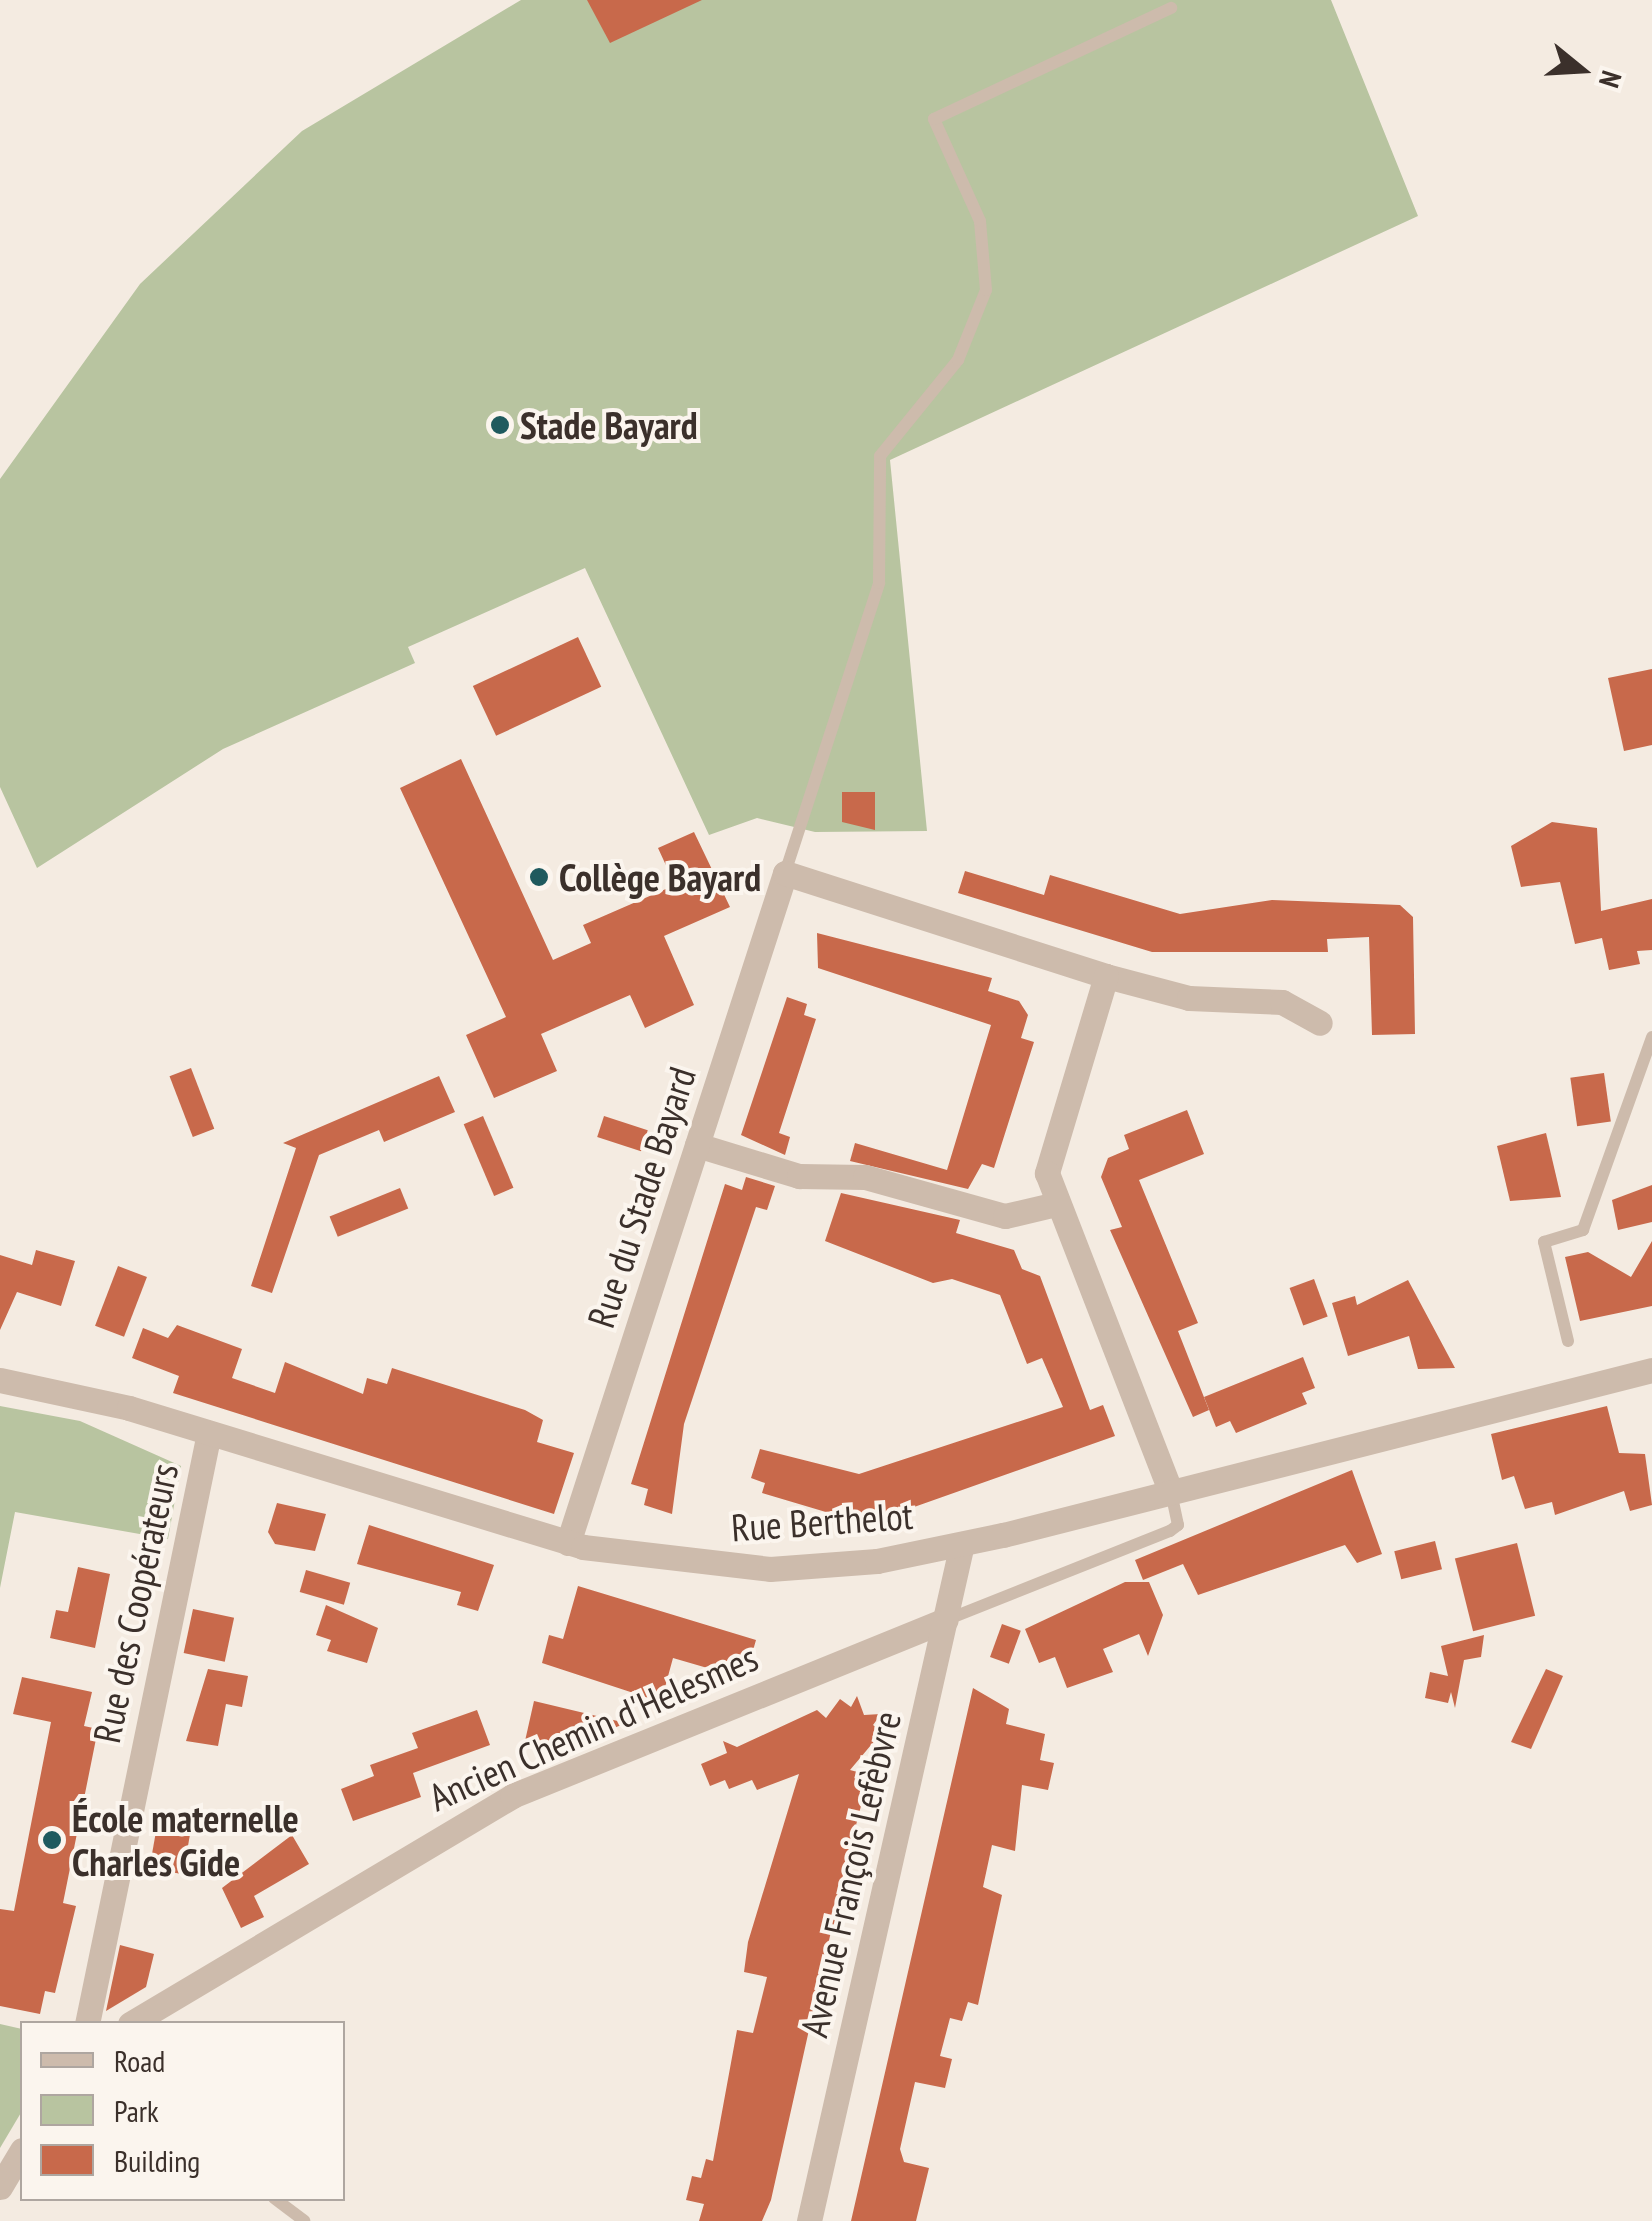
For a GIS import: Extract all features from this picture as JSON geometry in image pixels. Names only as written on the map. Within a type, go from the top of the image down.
[{"type":"street","points":[[785,873],[1106,976],[1189,998],[1282,1002],[1320,1023]]},
{"type":"street","name":"Rue du Stade Bayard","points":[[568,1543],[785,873]]},
{"type":"street","points":[[1106,976],[1048,1150],[1056,1204],[1171,1492]]},
{"type":"street","points":[[696,1145],[799,1176],[865,1177],[1006,1216],[1056,1204]]},
{"type":"street","name":"Rue Berthelot","points":[[0,1380],[209,1434],[568,1543],[770,1569],[962,1544],[1652,1370]]},
{"type":"street","name":"Rue des Coopérateurs","points":[[88,2021],[209,1434]]},
{"type":"street","name":"Avenue François Lefèbvre","points":[[809,2221],[962,1544]]},
{"type":"street","name":"Ancien Chemin d'Helesmes","points":[[135,2021],[494,1806],[946,1620]]},
{"type":"street","points":[[0,2187],[20,2153]]},
{"type":"lane","points":[[785,873],[880,584],[880,456],[958,360],[986,290],[980,221],[934,120],[1171,8]]},
{"type":"lane","points":[[1568,1341],[1544,1242],[1583,1230],[1652,1037]]},
{"type":"lane","points":[[946,1620],[1170,1531],[1178,1525],[1171,1492]]},
{"type":"lane","points":[[278,2201],[304,2221]]},
{"type":"green space","name":"Stade Bayard","points":[[521,0],[1331,0],[1418,216],[890,460],[927,831],[815,832],[757,818],[709,835],[585,568],[408,647],[415,663],[223,749],[37,868],[0,787],[0,479],[140,284],[302,131]]},
{"type":"green space","points":[[0,1406],[80,1421],[181,1466],[168,1539],[15,1512],[0,1588]]},
{"type":"green space","points":[[0,2024],[20,2029],[20,2114],[0,2148]]},
{"type":"building","points":[[587,0],[702,0],[610,43]]},
{"type":"building","points":[[578,637],[601,687],[496,736],[473,686]]},
{"type":"building","points":[[1652,669],[1652,745],[1624,751],[1608,678]]},
{"type":"building","points":[[461,759],[553,960],[591,943],[583,925],[675,885],[658,848],[694,832],[730,907],[664,936],[694,1005],[645,1028],[630,995],[541,1034],[557,1071],[494,1098],[466,1035],[506,1017],[400,788]]},
{"type":"building","points":[[842,792],[875,792],[875,830],[842,822]]},
{"type":"building","points":[[1552,822],[1597,828],[1601,911],[1652,899],[1652,950],[1637,951],[1640,964],[1609,970],[1602,938],[1575,944],[1560,882],[1521,887],[1511,846]]},
{"type":"building","points":[[965,871],[1044,895],[1050,875],[1180,914],[1272,900],[1400,905],[1413,917],[1415,1034],[1372,1035],[1369,937],[1327,939],[1328,952],[1152,952],[958,893]]},
{"type":"building","points":[[817,933],[992,978],[988,991],[1019,1001],[1028,1015],[1021,1038],[1034,1042],[994,1168],[982,1164],[968,1189],[850,1161],[855,1143],[947,1170],[991,1025],[818,968]]},
{"type":"building","points":[[787,997],[807,1004],[804,1015],[816,1019],[779,1133],[790,1137],[785,1155],[741,1135]]},
{"type":"building","points":[[191,1068],[214,1129],[193,1137],[170,1076]]},
{"type":"building","points":[[1604,1073],[1611,1122],[1577,1126],[1570,1078]]},
{"type":"building","points":[[439,1076],[455,1112],[384,1142],[379,1130],[319,1155],[272,1293],[251,1286],[296,1148],[283,1143]]},
{"type":"building","points":[[1187,1110],[1204,1154],[1139,1180],[1198,1323],[1178,1331],[1209,1410],[1193,1417],[1110,1230],[1122,1227],[1101,1177],[1108,1158],[1129,1149],[1124,1135]]},
{"type":"building","points":[[483,1116],[513,1188],[494,1196],[464,1124]]},
{"type":"building","points":[[604,1116],[648,1130],[641,1151],[597,1137]]},
{"type":"building","points":[[1546,1133],[1561,1197],[1510,1201],[1497,1146]]},
{"type":"building","points":[[746,1177],[775,1186],[767,1210],[756,1207],[684,1424],[672,1514],[644,1505],[648,1489],[631,1484],[725,1184],[742,1190]]},
{"type":"building","points":[[1652,1185],[1652,1222],[1618,1230],[1612,1200]]},
{"type":"building","points":[[400,1188],[408,1208],[338,1237],[330,1216]]},
{"type":"building","points":[[841,1193],[960,1220],[956,1233],[1014,1250],[1022,1269],[1040,1276],[1090,1410],[1103,1405],[1115,1436],[883,1518],[846,1518],[762,1493],[765,1483],[751,1478],[760,1449],[859,1474],[1063,1407],[1042,1358],[1027,1364],[1000,1295],[952,1279],[933,1283],[825,1241]]},
{"type":"building","points":[[1652,1241],[1652,1306],[1580,1321],[1565,1257],[1588,1252],[1631,1277]]},
{"type":"building","points":[[36,1250],[75,1261],[61,1306],[17,1292],[0,1330],[0,1255],[32,1265]]},
{"type":"building","points":[[118,1266],[147,1277],[124,1337],[95,1326]]},
{"type":"building","points":[[1314,1279],[1328,1317],[1303,1325],[1290,1288]]},
{"type":"building","points":[[1408,1280],[1455,1368],[1418,1369],[1409,1336],[1348,1356],[1332,1303],[1355,1296],[1357,1305]]},
{"type":"building","points":[[177,1325],[242,1349],[232,1378],[275,1393],[285,1362],[363,1394],[367,1378],[387,1384],[392,1368],[525,1410],[543,1420],[537,1442],[574,1453],[554,1514],[173,1393],[179,1376],[132,1358],[143,1328],[168,1338]]},
{"type":"building","points":[[1303,1357],[1315,1388],[1302,1393],[1307,1404],[1236,1433],[1230,1421],[1216,1427],[1204,1397]]},
{"type":"building","points":[[1607,1406],[1619,1453],[1645,1454],[1652,1505],[1630,1511],[1624,1491],[1555,1515],[1552,1502],[1525,1509],[1514,1476],[1502,1480],[1491,1434]]},
{"type":"building","points":[[1352,1470],[1382,1554],[1357,1563],[1345,1545],[1198,1595],[1183,1564],[1143,1580],[1135,1560]]},
{"type":"building","points":[[277,1503],[326,1514],[315,1551],[275,1544],[268,1532]]},
{"type":"building","points":[[369,1525],[494,1565],[478,1611],[457,1605],[461,1592],[357,1564]]},
{"type":"building","points":[[1435,1541],[1442,1569],[1401,1579],[1394,1551]]},
{"type":"building","points":[[1517,1543],[1535,1616],[1473,1631],[1455,1558]]},
{"type":"building","points":[[78,1567],[110,1574],[95,1648],[50,1638],[56,1610],[68,1612]]},
{"type":"building","points":[[306,1570],[350,1583],[344,1605],[300,1592]]},
{"type":"building","points":[[1125,1582],[1149,1582],[1163,1615],[1148,1656],[1139,1634],[1103,1649],[1113,1672],[1067,1688],[1055,1657],[1039,1663],[1025,1629]]},
{"type":"building","points":[[578,1586],[756,1640],[748,1668],[732,1662],[728,1674],[673,1658],[661,1702],[542,1663],[549,1635],[563,1639]]},
{"type":"building","points":[[326,1605],[378,1628],[367,1663],[327,1651],[331,1640],[316,1635]]},
{"type":"building","points":[[193,1609],[234,1618],[225,1662],[184,1653]]},
{"type":"building","points":[[1002,1624],[1021,1631],[1009,1664],[990,1657]]},
{"type":"building","points":[[1484,1635],[1481,1657],[1464,1660],[1455,1708],[1451,1692],[1448,1703],[1425,1698],[1430,1672],[1448,1676],[1441,1646]]},
{"type":"building","points":[[208,1669],[248,1676],[242,1707],[226,1704],[218,1746],[186,1741]]},
{"type":"building","points":[[1546,1669],[1563,1676],[1531,1749],[1511,1742]]},
{"type":"building","points":[[22,1677],[92,1692],[84,1726],[98,1729],[63,1903],[76,1906],[55,1993],[45,1991],[40,2014],[0,2006],[0,1909],[14,1911],[51,1722],[13,1714]]},
{"type":"building","points":[[973,1688],[1009,1709],[1006,1724],[1045,1734],[1040,1760],[1054,1763],[1048,1790],[1022,1785],[1015,1851],[992,1845],[983,1887],[1002,1895],[978,2005],[968,2002],[962,2021],[950,2018],[940,2056],[952,2059],[945,2088],[915,2082],[900,2149],[904,2162],[929,2168],[916,2221],[851,2221]]},
{"type":"building","points":[[857,1696],[864,1715],[881,1714],[873,1725],[882,1732],[850,1770],[869,1775],[833,1914],[845,1917],[832,1927],[771,2200],[762,2221],[699,2221],[704,2204],[686,2200],[692,2176],[701,2178],[706,2159],[713,2161],[737,2030],[753,2033],[767,1977],[744,1972],[748,1942],[799,1774],[757,1790],[752,1780],[729,1789],[725,1780],[710,1786],[701,1764],[727,1753],[723,1741],[737,1747],[817,1710],[826,1718],[840,1699],[851,1707]]},
{"type":"building","points":[[534,1701],[626,1723],[564,1749],[525,1741]]},
{"type":"building","points":[[477,1710],[490,1745],[413,1773],[421,1797],[353,1821],[341,1789],[374,1776],[370,1765],[418,1748],[412,1733]]},
{"type":"building","points":[[158,1820],[191,1826],[183,1874],[149,1868]]},
{"type":"building","points":[[292,1835],[309,1864],[254,1896],[264,1917],[241,1928],[222,1888]]},
{"type":"building","points":[[120,1945],[154,1954],[146,1987],[106,2011]]},
{"type":"place","name":"Stade Bayard","points":[[500,425]]},
{"type":"place","name":"Collège Bayard","points":[[539,877]]},
{"type":"place","name":"École maternelle Charles Gide","points":[[52,1840]]}]
